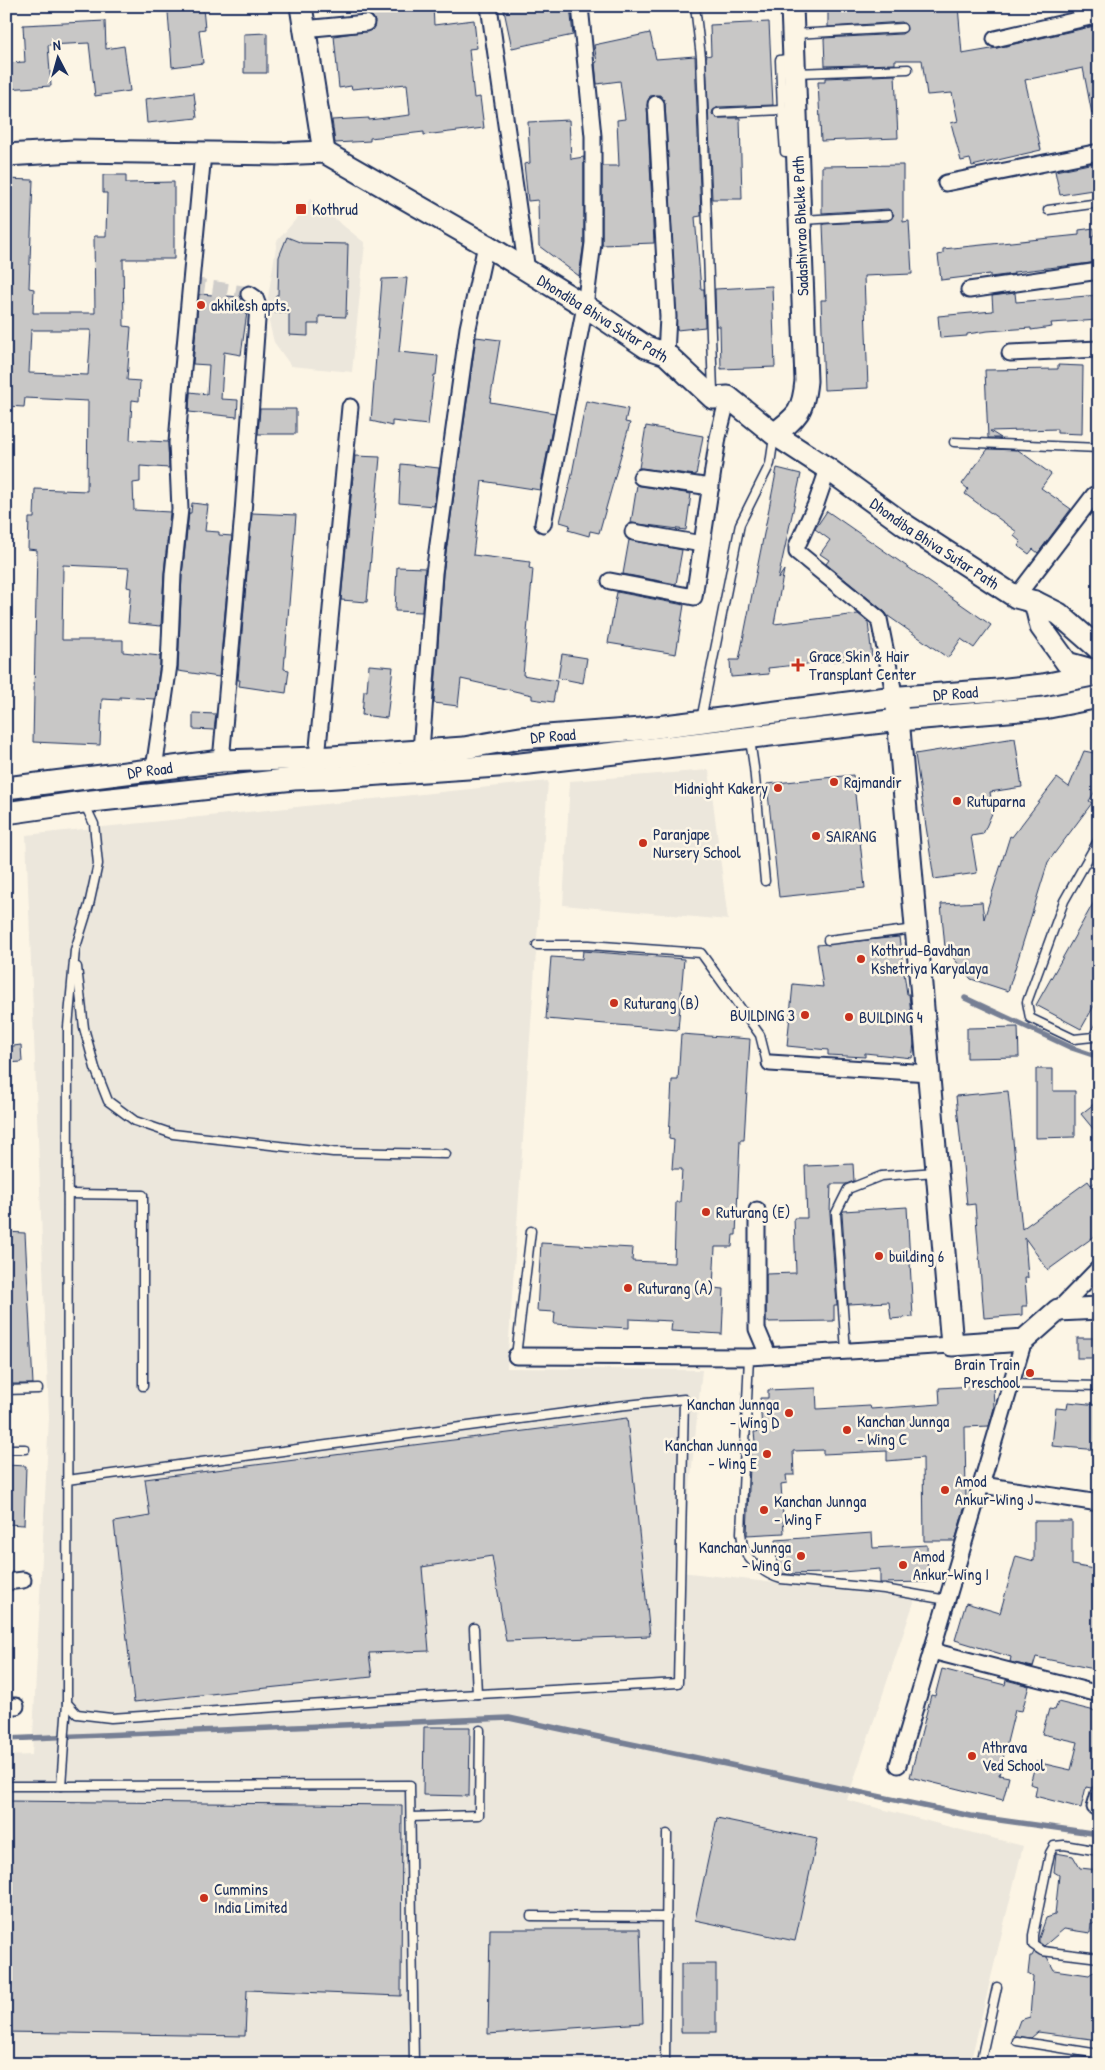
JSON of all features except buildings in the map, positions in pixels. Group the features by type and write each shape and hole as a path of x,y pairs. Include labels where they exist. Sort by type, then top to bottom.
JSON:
{"street":[{"path":"6,155 74,151 277,154 324,152 303,29 301,6"},
{"path":"489,6 527,271"},
{"path":"543,524 585,306 593,243 593,136 580,6"},
{"name":"Sadashivrao Bhelke Path","path":"774,434 796,417 804,399 806,381 792,6"},
{"path":"995,40 1099,16"},
{"path":"303,29 366,23"},
{"path":"656,104 668,317 666,354"},
{"name":"Dhondiba Bhiva Sutar Path","path":"324,152 486,245 585,306 646,347 666,354 721,398 828,469 905,525 1026,600 1059,614 1099,649"},
{"path":"946,183 1099,152"},
{"path":"154,769 169,665 173,574 180,509 177,443 180,397 203,153"},
{"path":"421,751 434,574 468,328 486,245"},
{"path":"969,290 1099,271"},
{"path":"221,761 243,513 258,306 255,298 249,294"},
{"path":"1010,353 1099,349"},
{"path":"610,581 694,596 718,437 721,398"},
{"path":"317,758 350,407"},
{"path":"828,469 816,504 797,546 797,552 879,619 895,698 899,720 952,1345"},
{"path":"642,477 711,487"},
{"path":"1094,495 1026,600 1041,627 1067,663 1099,674 1097,682 1099,690"},
{"path":"633,532 702,544"},
{"name":"DP Road","path":"6,788 221,761 317,758 464,748 520,738 641,729 895,698 1042,685 1099,674"},
{"name":"DP Road","path":"6,812 294,779 512,765 899,720 1044,708 1099,698"},
{"path":"770,1063 929,1073"},
{"path":"757,1210 757,1329 768,1355"},
{"path":"898,1765 1024,1340 1058,1310 1099,1268"},
{"path":"1058,1310 1099,1308"},
{"path":"516,1356 749,1357 1024,1340"},
{"path":"982,1485 1099,1503"},
{"path":"6,1582 23,1580"},
{"path":"932,1651 1099,1694"}],"lane":[{"path":"695,6 702,57 721,398"},
{"path":"793,34 902,28"},
{"path":"798,152 785,152 780,60 794,66 908,70"},
{"path":"718,113 782,110"},
{"path":"1048,210 1099,203"},
{"path":"800,220 888,216"},
{"path":"700,722 740,524 770,464 774,434"},
{"path":"954,442 1099,448"},
{"path":"749,738 754,766 765,881"},
{"path":"61,1786 67,1704 68,1027 76,950 89,906 98,864 94,824 83,802"},
{"path":"1099,839 1064,901 1027,1002 1030,1018 1074,1040 1093,1038 1099,1026"},
{"path":"828,940 917,929"},
{"path":"537,945 589,945 701,953 760,1035 767,1063 770,1063"},
{"path":"76,950 84,1028 95,1068 108,1101 135,1121 173,1134 334,1152 446,1154"},
{"path":"846,1351 836,1213 848,1189 881,1176 938,1172"},
{"path":"68,1194 143,1195 143,1386"},
{"path":"516,1356 531,1231"},
{"path":"749,1357 741,1533 744,1550 749,1558 770,1576 884,1589 947,1600"},
{"path":"1012,1384 1099,1386"},
{"path":"6,1390 38,1389"},
{"path":"67,1480 607,1407 684,1399 678,1683 111,1718 76,1714 67,1704"},
{"path":"6,1449 25,1448"},
{"path":"474,1628 476,1694"},
{"path":"411,1817 479,1815 480,1730"},
{"path":"6,1786 410,1785 414,2064"},
{"path":"665,2064 667,1834"},
{"path":"1099,1851 1064,1845 1054,1846 1050,1853 1033,1935 1033,1945 1042,1951 1099,1958"},
{"path":"532,1916 667,1917"},
{"path":"980,2064 997,1987"},
{"path":"1017,2041 1099,2054"},
{"path":"6,2064 46,2064"}],"shaded area":[{"path":"310,199 365,243 352,372 291,366 274,342 266,310 277,241 297,218"},
{"name":"Paranjape Nursery School","path":"709,770 728,920 563,905 570,781"},
{"path":"548,781 507,1368 702,1370 681,1572 915,1599 847,1800 1023,1846 970,2064 6,2064 6,1756 32,1755 49,1417 26,835"}],"waterway":[{"path":"965,998 1072,1048 1099,1057"},
{"path":"6,1739 509,1718 971,1816 1099,1834"}],"tunnel":[{"path":"190,285 249,294"}],"place":[{"name":"Kothrud","path":"301,209"},
{"name":"akhilesh apts.","path":"201,305"},
{"name":"Grace Skin & Hair Transplant Center","path":"798,665"},
{"name":"Rajmandir","path":"834,782"},
{"name":"Midnight Kakery","path":"778,788"},
{"name":"Rutuparna","path":"957,801"},
{"name":"SAIRANG","path":"816,836"},
{"name":"Paranjape Nursery School","path":"643,843"},
{"name":"Kothrud-Bavdhan Kshetriya Karyalaya","path":"861,959"},
{"name":"Ruturang (B)","path":"614,1003"},
{"name":"BUILDING 3","path":"805,1015"},
{"name":"BUILDING 4","path":"849,1017"},
{"name":"Ruturang (E)","path":"706,1212"},
{"name":"building 6","path":"879,1256"},
{"name":"Ruturang (A)","path":"628,1288"},
{"name":"Brain Train Preschool","path":"1030,1373"},
{"name":"Kanchan Junnga - Wing D","path":"789,1413"},
{"name":"Kanchan Junnga - Wing C","path":"847,1430"},
{"name":"Kanchan Junnga - Wing E","path":"767,1454"},
{"name":"Amod Ankur-Wing J","path":"945,1490"},
{"name":"Kanchan Junnga - Wing F","path":"764,1510"},
{"name":"Kanchan Junnga - Wing G","path":"801,1556"},
{"name":"Amod Ankur-Wing I","path":"903,1565"},
{"name":"Athrava Ved School","path":"972,1756"},
{"name":"Cummins India Limited","path":"204,1898"}]}
